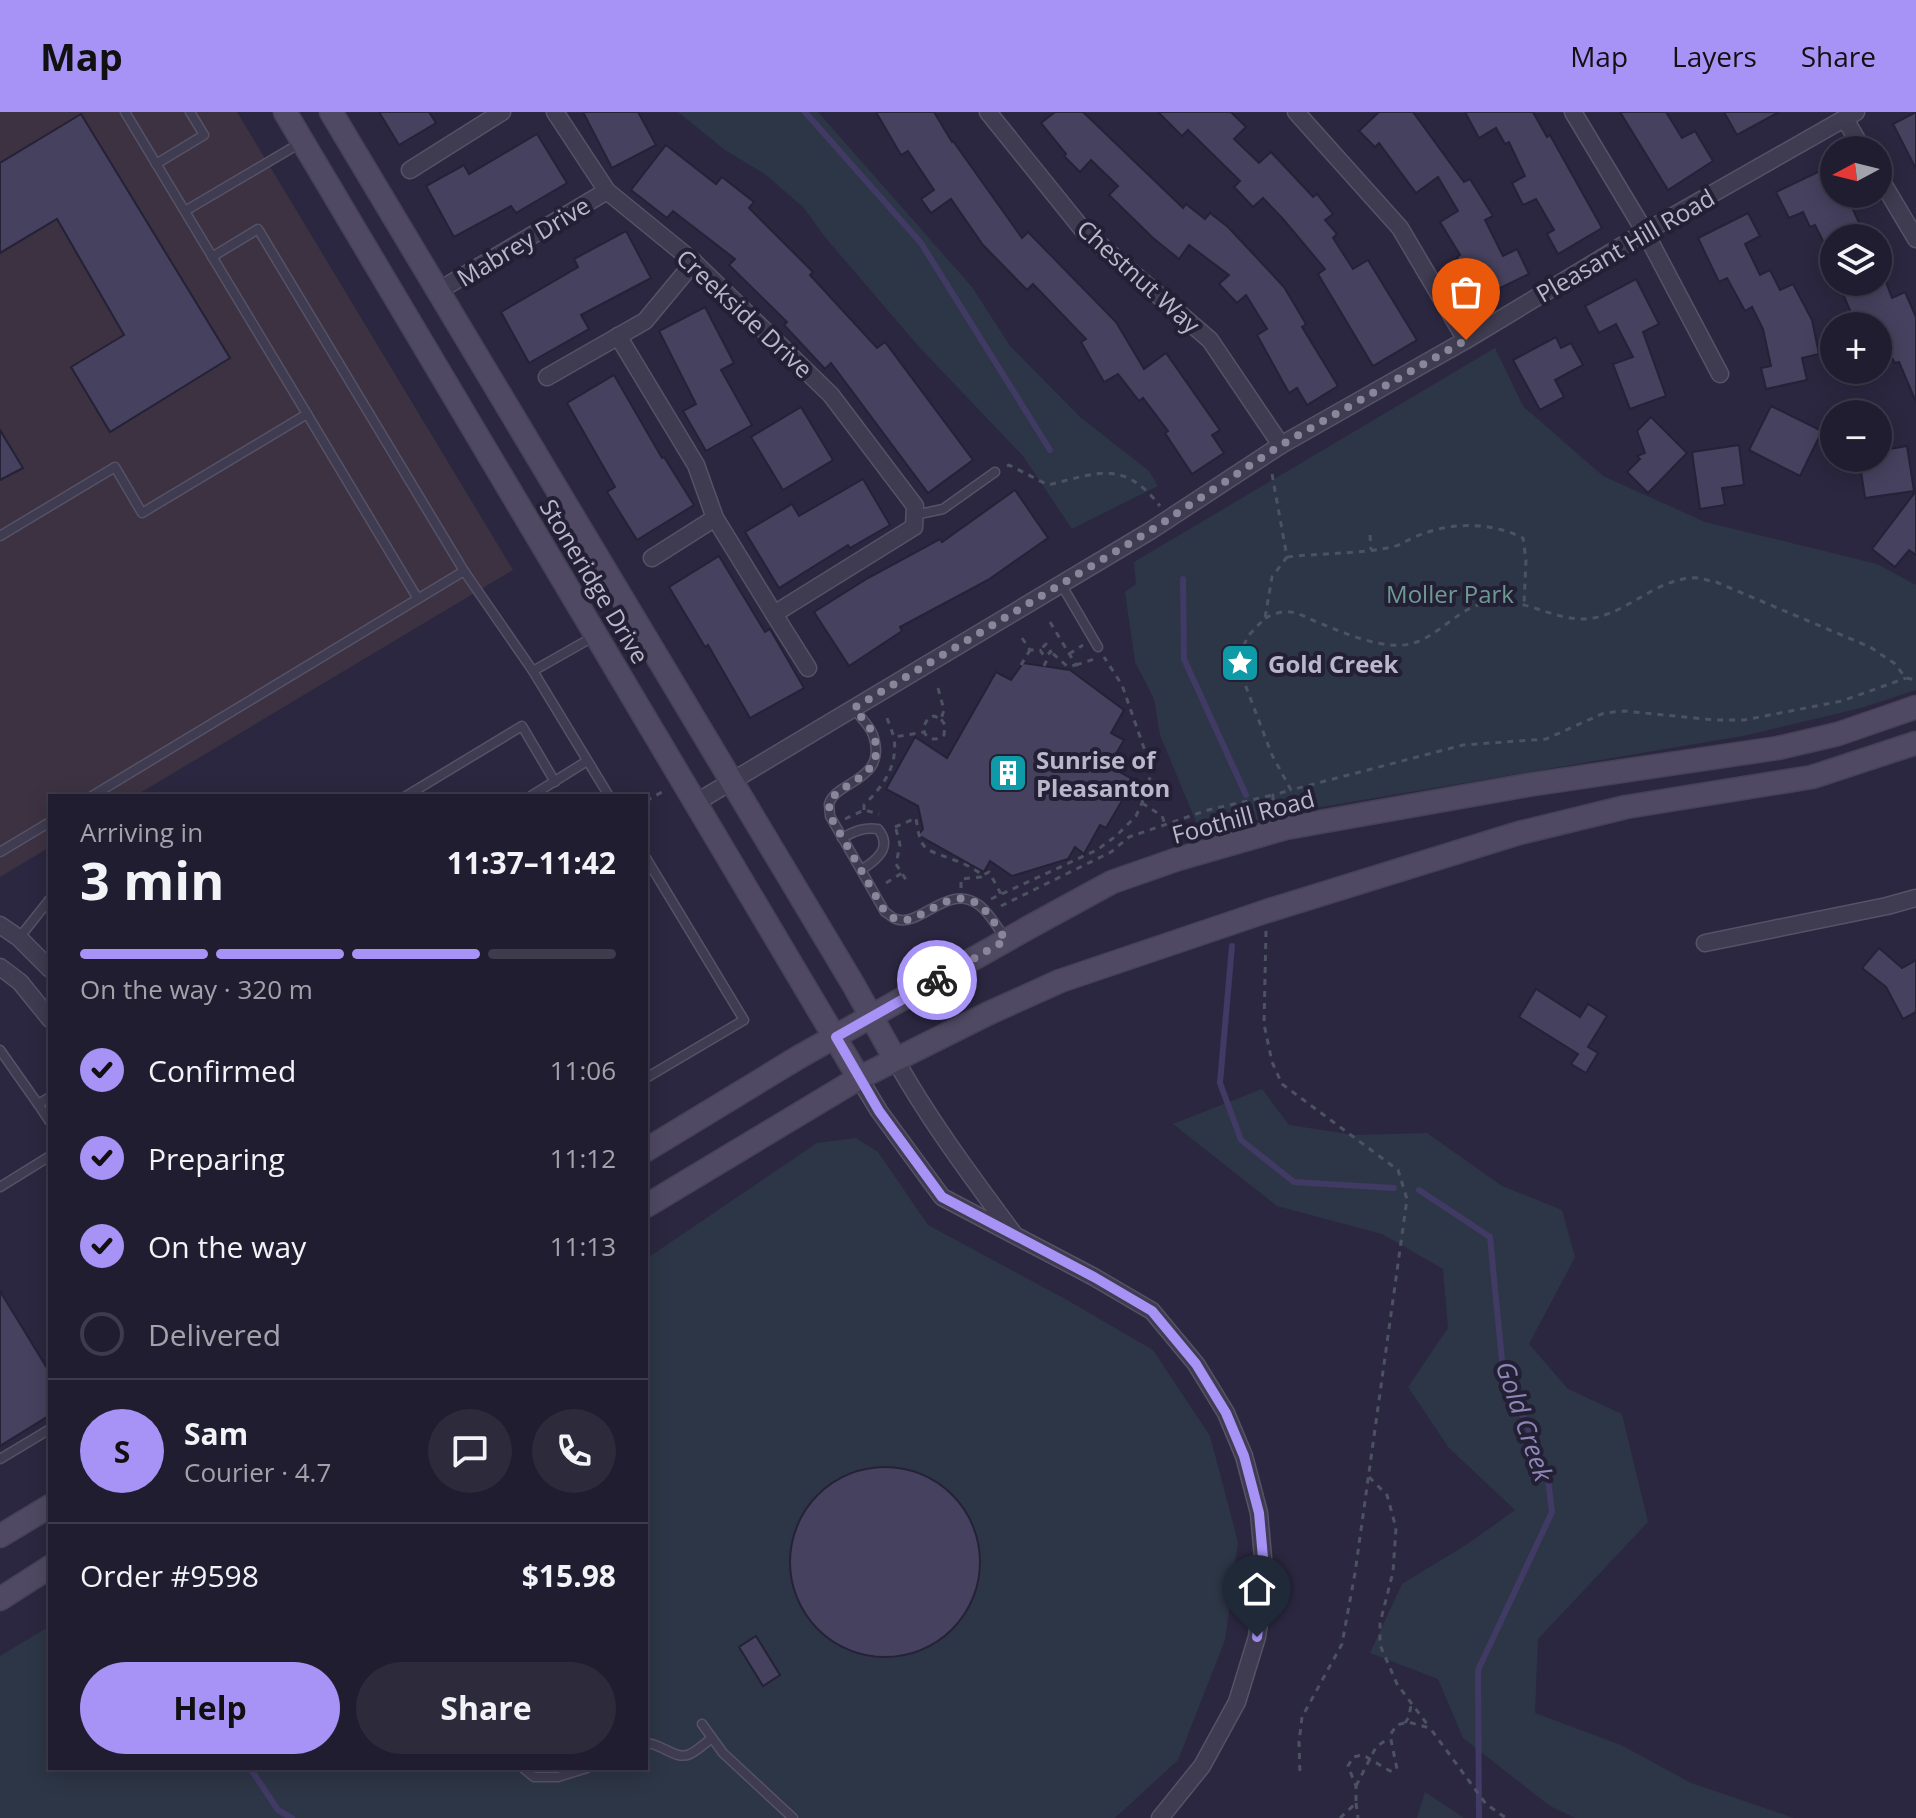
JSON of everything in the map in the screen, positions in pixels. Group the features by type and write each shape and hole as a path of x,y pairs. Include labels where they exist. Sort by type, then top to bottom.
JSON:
{"main road":[{"name":"Stoneridge Drive","path":"285,112 859,1078"},
{"name":"Stoneridge Drive","path":"331,112 895,1059"},
{"name":"Foothill Road","path":"648,1149 836,1037 1112,882 1178,859 1273,832 1528,785 1778,748 1913,714"},
{"path":"648,1205 859,1078 1060,981 1267,911 1534,829 1626,807 1812,777 1916,743"},
{"path":"0,1536 48,1507"},
{"path":"0,1599 48,1568"}],"street":[{"path":"410,170 502,112"},
{"name":"Creekside Drive","path":"555,112 607,191 694,262 831,395 915,506 914,521"},
{"name":"Chestnut Way","path":"988,112 1083,230 1210,340 1275,450"},
{"path":"1296,112 1400,228 1466,340"},
{"path":"1573,112 1645,232 1720,374"},
{"path":"1850,116 1858,136"},
{"name":"Pleasant Hill Road","path":"697,802 1170,518 1275,450 1645,232 1850,116"},
{"name":"Mabrey Drive","path":"438,291 607,191"},
{"path":"1892,199 1916,239"},
{"path":"547,377 645,321 694,262"},
{"path":"618,336 696,465 715,518 808,668"},
{"path":"652,558 715,518"},
{"path":"774,614 914,521"},
{"path":"1705,943 1916,898"},
{"path":"0,925 19,938 48,967"},
{"path":"0,967 20,982 48,1017"},
{"path":"895,1059 954,1153 1016,1237"},
{"path":"859,1078 879,1111 942,1197 1152,1311 1196,1364 1226,1413 1244,1456 1259,1513 1265,1580 1257,1637 1237,1702 1202,1766 1160,1818"}],"lane":[{"path":"125,112 418,599"},
{"path":"156,164 204,135 190,112"},
{"path":"185,211 303,141"},
{"path":"212,257 258,229 464,571 533,671 608,794"},
{"path":"0,536 115,467 142,513 307,414"},
{"path":"914,521 943,509 995,472"},
{"path":"95,794 464,571"},
{"path":"1061,584 1098,647"},
{"path":"533,671 597,634"},
{"path":"854,708 873,734 875,755 871,767 859,780 834,797 829,804 830,816 885,912 897,920 911,919 938,903 961,900 980,905 1006,940"},
{"path":"409,794 522,726 555,782"},
{"path":"534,794 587,761"},
{"path":"0,852 47,824"},
{"path":"842,838 859,829 870,828 878,829 883,836 884,848 876,860 861,870"},
{"path":"648,861 744,1020 648,1077"},
{"path":"19,938 48,902"},
{"path":"0,1050 48,1119"},
{"path":"38,1104 48,1098"},
{"path":"0,1187 48,1157"},
{"path":"0,1459 48,1430"},
{"path":"702,1724 723,1753 793,1818"},
{"path":"648,1743 687,1756 712,1738"},
{"path":"525,1770 534,1777 558,1777 581,1770"}],"path":[{"path":"1265,618 1272,577 1287,557 1275,450"},
{"path":"995,472 1009,465 1048,485 1106,471 1135,480 1170,518"},
{"path":"1287,557 1398,546 1414,537 1451,527 1481,525 1523,538 1526,560 1524,604"},
{"path":"1370,535 1371,550"},
{"path":"1291,790 1272,755 1243,679 1240,654 1248,636 1265,618 1282,612 1300,613 1388,645 1408,644 1426,638 1466,610 1489,602 1524,604 1583,619 1601,616 1671,582 1694,577 1716,582 1870,647 1894,663 1906,678"},
{"path":"1040,650 1041,654 1050,653 1070,668 1076,665 1050,622"},
{"path":"1022,638 1030,650"},
{"path":"1030,650 1040,650 1046,644 1050,646 1044,666"},
{"path":"1069,654 1084,644"},
{"path":"980,905 1097,850 1136,816 1142,803 1152,771 1122,685 1098,647"},
{"path":"1021,665 1030,650"},
{"path":"987,915 1111,852 1129,837 1165,824 1230,804 1463,745 1546,739 1604,713 1624,711 1744,720 1842,701 1906,678 1916,680"},
{"path":"938,688 945,729 940,738 930,738 924,732 924,722 934,716 941,719"},
{"path":"834,824 864,810 864,805 885,781 896,755 887,718"},
{"path":"894,737 924,732"},
{"path":"648,800 662,792"},
{"path":"1273,795 1273,832"},
{"path":"1142,803 1162,816 1165,824"},
{"path":"895,827 916,818 925,849 983,875"},
{"path":"961,900 961,879 989,872 1001,894"},
{"path":"886,883 902,873"},
{"path":"1267,911 1264,1024 1272,1062 1282,1084 1398,1170 1407,1199 1355,1573 1342,1644 1302,1717 1300,1775"},
{"path":"1369,1477 1387,1495 1396,1528 1393,1572 1380,1623 1380,1645 1388,1667 1410,1703 1478,1794 1506,1818"},
{"path":"1405,1723 1409,1717 1410,1703"},
{"path":"1356,1786 1376,1747 1391,1737 1397,1725 1405,1723 1430,1728"},
{"path":"1358,1818 1356,1786 1348,1766 1353,1757 1363,1755 1390,1771 1397,1769 1391,1737"},
{"path":"1340,1818 1356,1803"},
{"path":"1493,1818 1498,1813"}],"shaded area":[{"path":"0,112 237,112 513,570 138,794 48,794 48,848 0,877"}],"green space":[{"path":"678,112 818,112 972,287 1010,346 1080,417 1149,471 1158,486 1072,529 1023,456 920,348 804,208 765,174 725,150"},
{"name":"Moller Park","path":"1495,348 1523,406 1603,476 1705,522 1877,564 1916,585 1916,690 1861,708 1743,736 1274,815 1202,836 1160,735 1154,699 1135,662 1125,592 1136,584 1134,562"},
{"path":"1262,1089 1289,1125 1355,1135 1427,1133 1502,1186 1562,1210 1575,1257 1529,1344 1568,1389 1622,1414 1648,1522 1538,1639 1535,1713 1621,1745 1691,1783 1794,1818 1575,1818 1550,1806 1463,1738 1438,1679 1370,1653 1402,1584 1469,1543 1515,1510 1449,1448 1408,1387 1448,1328 1443,1269 1382,1234 1277,1206 1173,1124"},
{"path":"856,1138 878,1152 928,1225 1153,1350 1210,1436 1238,1542 1225,1640 1178,1760 1115,1818 0,1818 0,1656 48,1627 48,1770 648,1770 648,1258 817,1143"},
{"path":"1425,1792 1464,1818 1417,1818"}],"building":[{"path":"379,112 429,112 436,123 399,145"},
{"path":"583,112 638,112 656,145 612,168"},
{"path":"876,112 934,112 952,142 1022,238 1028,232 1116,322 1144,369 1166,353 1220,430 1212,435 1224,453 1192,474 1165,433 1168,431 1143,398 1139,401 1118,374 1104,382 1081,342 1086,339 1033,284 1027,290 983,245 951,199 931,213 921,199 934,190 908,151 901,155"},
{"path":"1055,112 1083,112 1183,208 1186,204 1205,219 1210,213 1228,227 1284,287 1306,324 1302,327 1338,386 1307,405 1297,388 1289,393 1257,335 1267,329 1246,295 1237,303 1219,284 1229,275 1189,245 1179,259 1153,238 1109,195 1118,186 1091,160 1080,172 1064,156 1066,154 1041,123"},
{"path":"1158,112 1231,112 1246,127 1234,139 1259,163 1271,152 1313,197 1317,194 1333,214 1325,220 1337,234 1333,238 1353,269 1368,260 1417,340 1373,366 1318,274 1325,269 1283,219 1263,198 1253,207 1234,187 1240,181 1188,130 1182,136"},
{"path":"1379,112 1413,112 1464,182 1470,179 1493,216 1485,220 1503,256 1517,249 1529,274 1492,292 1481,270 1467,277 1457,257 1460,255 1440,222 1458,211 1438,177 1416,193 1379,143 1375,147 1359,131"},
{"path":"1465,112 1533,112 1547,137 1550,135 1602,228 1558,254 1547,234 1554,230 1536,199 1523,205 1512,183 1525,176 1509,142 1505,144 1496,128 1479,138"},
{"path":"1620,112 1666,112 1682,138 1695,131 1713,161 1668,190"},
{"path":"1724,112 1779,112 1737,135"},
{"path":"1916,112 1916,169 1893,124"},
{"path":"81,114 230,358 110,432 71,367 124,335 57,219 0,253 0,163"},
{"path":"537,134 567,183 516,213 511,206 454,237 426,186 464,165 469,174"},
{"path":"666,145 716,184 722,177 754,202 749,208 813,272 810,275 877,348 885,342 973,460 928,493 831,363 825,369 784,325 787,322 729,265 735,259 673,211 667,218 631,190"},
{"path":"1820,171 1820,208 1852,208 1860,224 1820,224 1820,235 1815,225 1810,227 1803,212 1789,218 1776,192"},
{"path":"1748,213 1760,236 1745,244 1760,275 1770,270 1780,290 1793,284 1812,320 1819,354 1802,358 1807,380 1766,389 1761,368 1771,366 1763,329 1752,307 1745,311 1727,278 1719,282 1698,238"},
{"path":"626,231 651,278 581,315 589,329 529,363 501,312 578,267 574,259"},
{"path":"1636,279 1659,324 1643,332 1666,396 1630,409 1613,364 1633,357 1616,324 1599,333 1585,306"},
{"path":"1905,292 1916,317 1916,402 1899,362 1895,363 1892,358 1892,312 1851,312 1844,296 1892,298"},
{"path":"705,307 734,363 721,370 752,425 706,451 683,411 696,404 659,331"},
{"path":"1556,337 1561,348 1571,343 1583,365 1555,380 1564,397 1540,410 1513,360"},
{"path":"614,375 662,458 694,505 637,540 607,492 615,487 567,403"},
{"path":"1771,406 1820,430 1800,476 1749,450"},
{"path":"801,407 833,460 783,490 751,437"},
{"path":"1651,417 1687,453 1648,493 1627,472 1640,459 1637,456 1645,453 1637,431"},
{"path":"0,430 23,468 0,480"},
{"path":"1739,445 1744,485 1722,488 1725,505 1700,509 1692,452"},
{"path":"1907,446 1914,491 1865,498 1861,472 1892,472 1892,449"},
{"path":"863,479 890,525 850,548 848,545 779,588 745,532 792,504 799,516"},
{"path":"1015,490 1048,538 988,580 900,627 902,631 849,666 814,612 868,578 940,539 942,542"},
{"path":"1916,491 1916,555 1909,550 1895,567 1872,549"},
{"path":"719,556 765,632 770,629 804,688 750,718 708,645 705,647 669,587"},
{"name":"Sunrise of Pleasanton","path":"1023,663 1070,670 1124,710 1111,733 1124,740 1109,766 1134,780 1106,828 1100,825 1084,854 1075,847 1068,859 1012,876 990,861 984,872 918,835 923,829 918,806 886,789 915,737 947,758 996,672 1011,680"},
{"path":"1879,948 1902,968 1916,960 1916,1012 1903,1019 1886,987 1862,968"},
{"path":"1536,989 1580,1017 1588,1004 1607,1016 1588,1047 1598,1053 1586,1073 1571,1064 1578,1054 1519,1017"},
{"path":"0,1291 48,1370 48,1416 0,1446"},
{"path":"885,1467 904,1468 921,1474 952,1495 973,1526 979,1543 979,1581 973,1598 952,1629 921,1650 904,1656 885,1657 866,1656 849,1650 818,1629 797,1598 791,1581 790,1562 791,1543 797,1526 818,1495 849,1474 866,1468"},
{"path":"756,1636 780,1675 763,1686 739,1647"}],"waterway":[{"name":"Gold Creek","path":"805,112 921,243 1050,450"},
{"name":"Gold Creek","path":"1183,579 1184,659 1246,795"},
{"name":"Gold Creek","path":"1232,946 1220,1083 1241,1140 1294,1182 1394,1188"},
{"name":"Gold Creek","path":"1419,1190 1490,1237 1503,1371 1547,1471 1552,1512 1478,1670 1479,1818"},
{"path":"251,1770 278,1810 292,1818"}],"way so far":[{"path":"937,980 1006,940 980,905 972,901 954,899 938,903 911,919 897,920 885,912 830,816 829,804 834,797 859,780 871,767 875,755 873,734 854,708 1150,531 1281,445 1466,340"}],"place":[{"name":"Gold Creek","path":"1240,663"},
{"name":"Sunrise of Pleasanton","path":"1008,773"}],"route":[{"path":"937,980 836,1037 879,1111 942,1197 1152,1311 1196,1364 1226,1413 1244,1456 1259,1513 1265,1580 1257,1637"}]}
